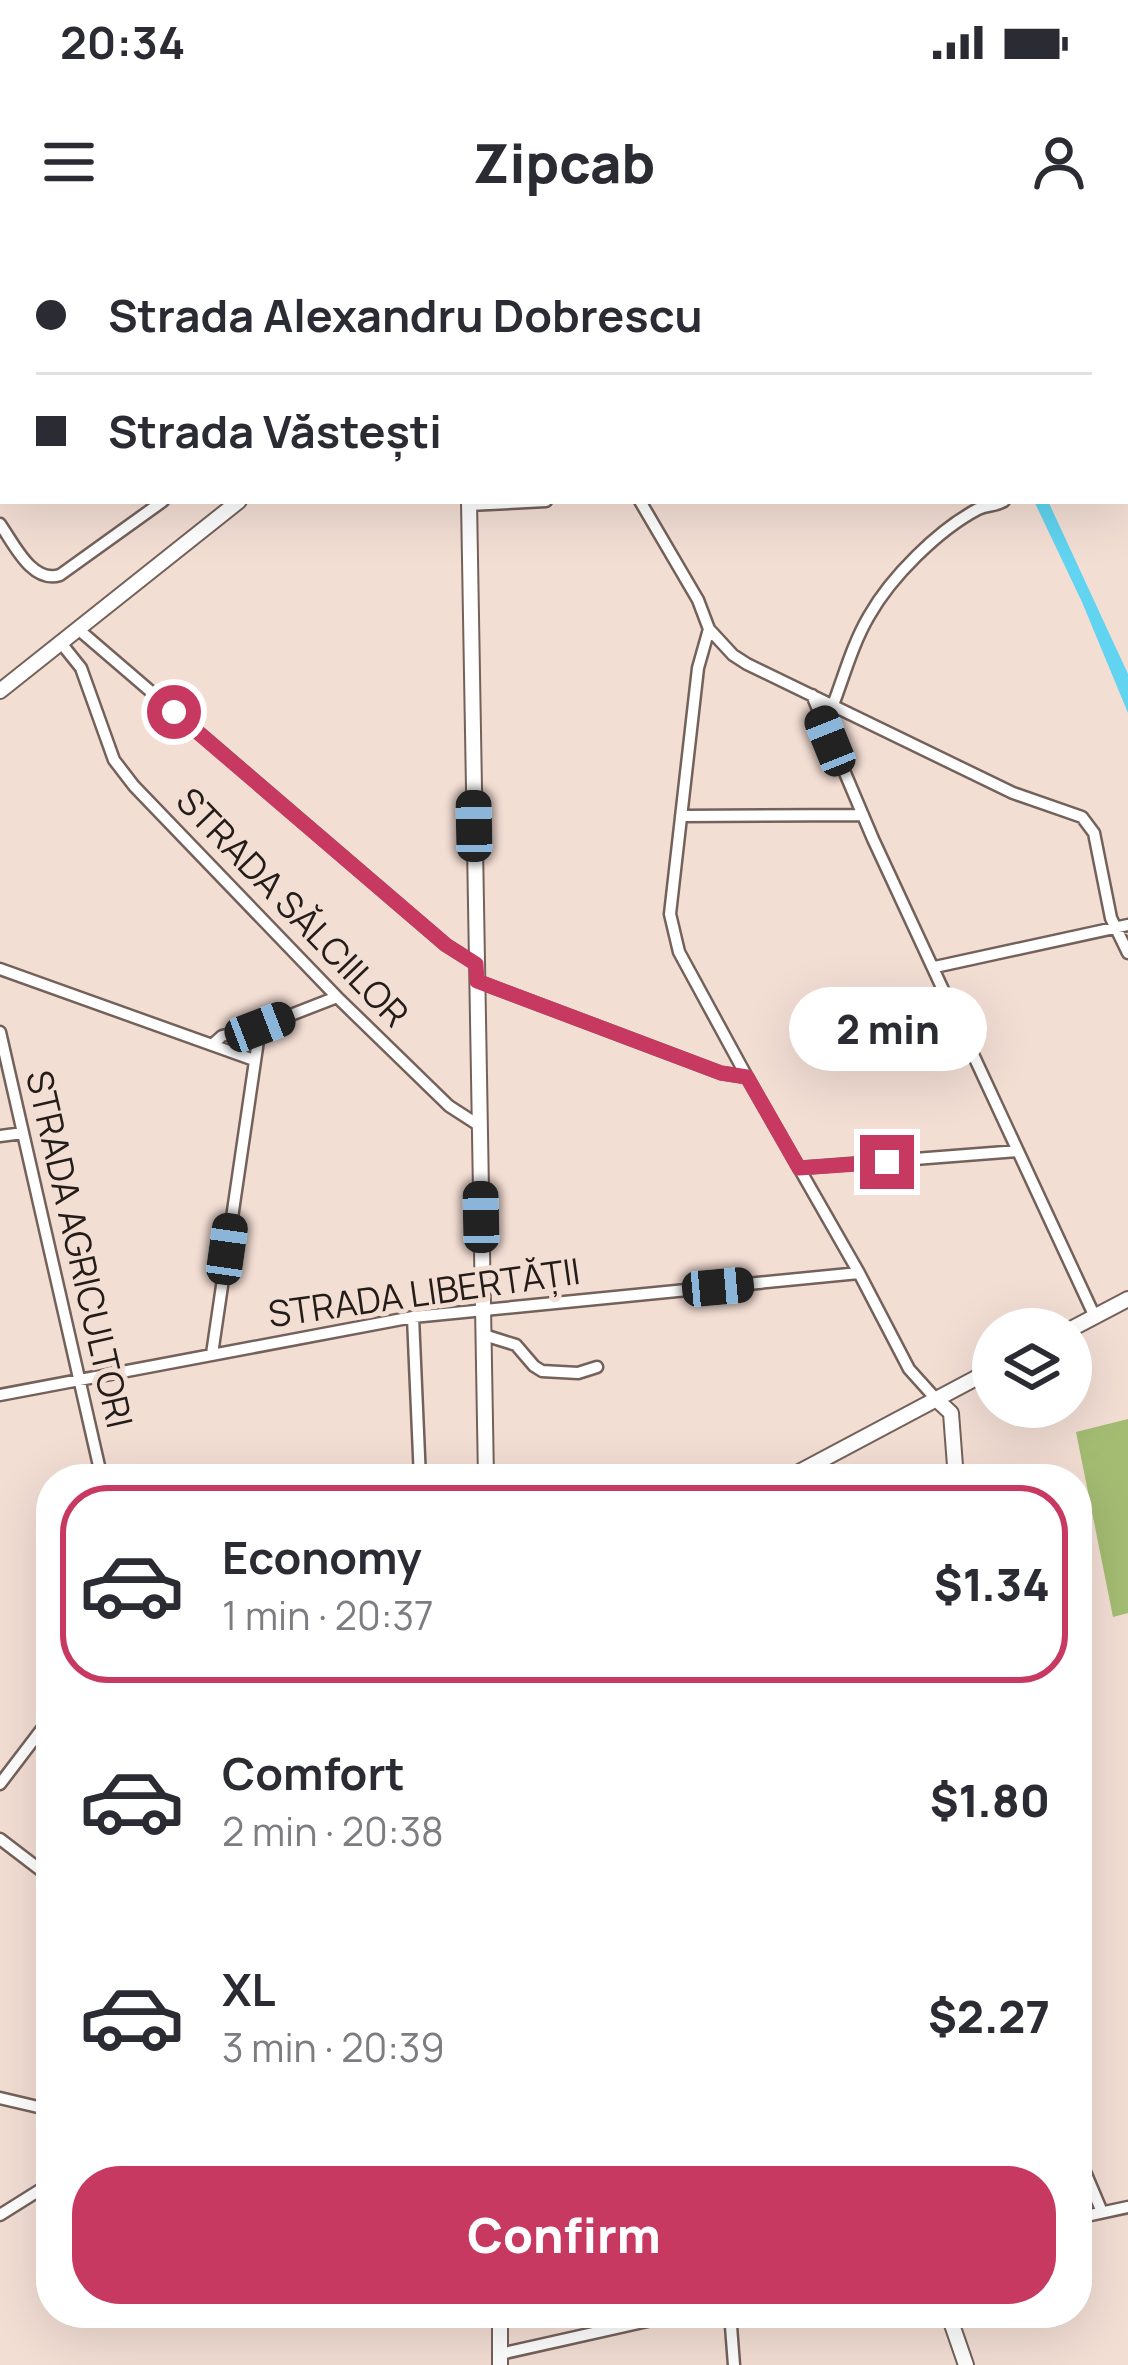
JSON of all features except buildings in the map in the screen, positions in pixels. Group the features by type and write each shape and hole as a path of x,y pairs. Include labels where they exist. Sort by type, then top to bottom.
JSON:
{"main road":[{"path":"0,691 235,504"},
{"path":"469,504 486,1464"},
{"path":"1092,1318 1128,1299"},
{"path":"814,1464 972,1381"},
{"path":"936,1399 951,1413 955,1464"},
{"path":"500,2328 500,2360"},
{"path":"953,2328 966,2365"}],"street":[{"path":"0,524 28,564 49,579 159,504"},
{"path":"642,504 698,600 709,628 733,655 1013,793 1082,817 1094,833 1106,900 1122,926 1128,953"},
{"path":"833,705 867,617 890,585 950,529 984,506 999,504"},
{"path":"709,628 698,668 670,914 679,952 909,1370 936,1399"},
{"path":"78,629 446,945 476,964"},
{"name":"STRADA SĂLCIILOR","path":"61,644 81,668 114,760 134,786 337,997 449,1106 480,1126"},
{"path":"812,695 862,814 1095,1317"},
{"path":"681,816 862,814"},
{"path":"934,968 1122,926"},
{"path":"0,969 254,1060"},
{"path":"477,981 721,1073 747,1077"},
{"path":"213,1044 222,1036 260,1027 337,997"},
{"path":"212,1354 260,1027"},
{"name":"STRADA AGRICULTORI","path":"0,1032 99,1464"},
{"path":"0,1136 23,1133"},
{"path":"799,1168 1018,1151"},
{"name":"STRADA LIBERTĂȚII","path":"0,1395 413,1317 859,1273"},
{"path":"413,1317 419,1464"},
{"path":"484,1335 515,1345 542,1371 578,1373 597,1366"},
{"path":"0,1784 36,1737"},
{"path":"0,1840 36,1867"},
{"path":"0,2098 36,2106"},
{"path":"1092,2188 1102,2212"},
{"path":"0,2215 36,2192"},
{"path":"1092,2214 1128,2207"},
{"path":"500,2360 625,2328"},
{"path":"731,2328 734,2365"}],"green space":[{"path":"1128,1419 1128,1613 1113,1617 1092,1512 1092,1464 1082,1464 1076,1432"}],"water":[{"path":"1035,504 1049,504 1128,674 1128,713"}],"route":[{"path":"174,712 446,945 476,964 477,981 721,1073 747,1077 799,1168 887,1162"}]}
